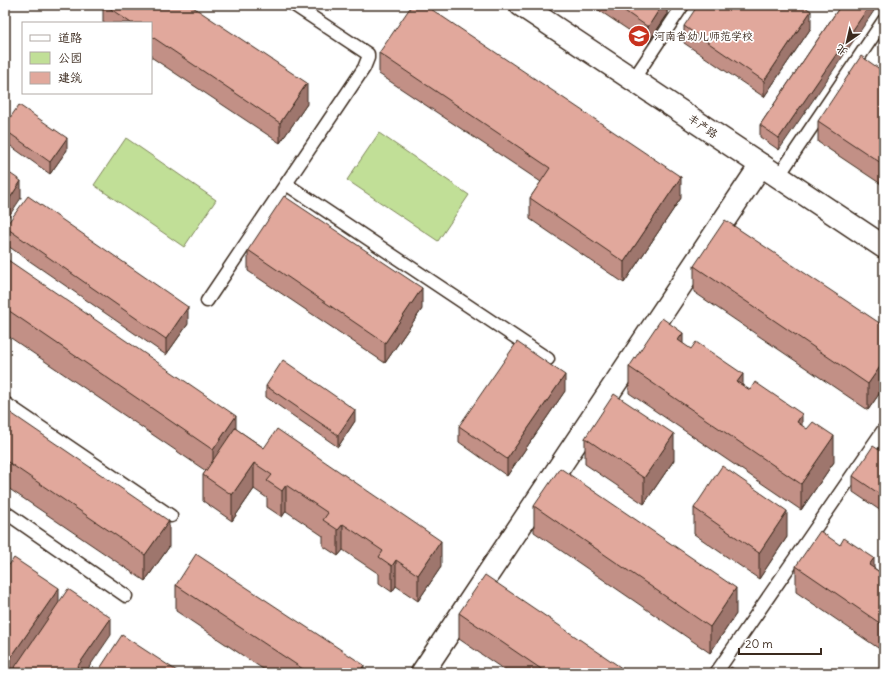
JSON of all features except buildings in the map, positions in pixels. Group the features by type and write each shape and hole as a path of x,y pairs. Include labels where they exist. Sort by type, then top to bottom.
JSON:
{"street":[{"name":"丰产路","path":"521,5 884,247"},
{"path":"422,673 770,171"}],"lane":[{"path":"207,301 364,68 368,58 368,54 294,5"},
{"path":"633,80 683,5"},
{"path":"770,171 884,20"},
{"path":"286,184 548,359"},
{"path":"5,403 171,516"},
{"path":"716,673 884,429"},
{"path":"5,512 126,596"}],"green space":[{"path":"379,133 469,195 438,241 347,180"},
{"path":"126,138 216,200 184,247 94,185"}],"place":[{"name":"河南省幼儿师范学校","path":"639,36"}]}
